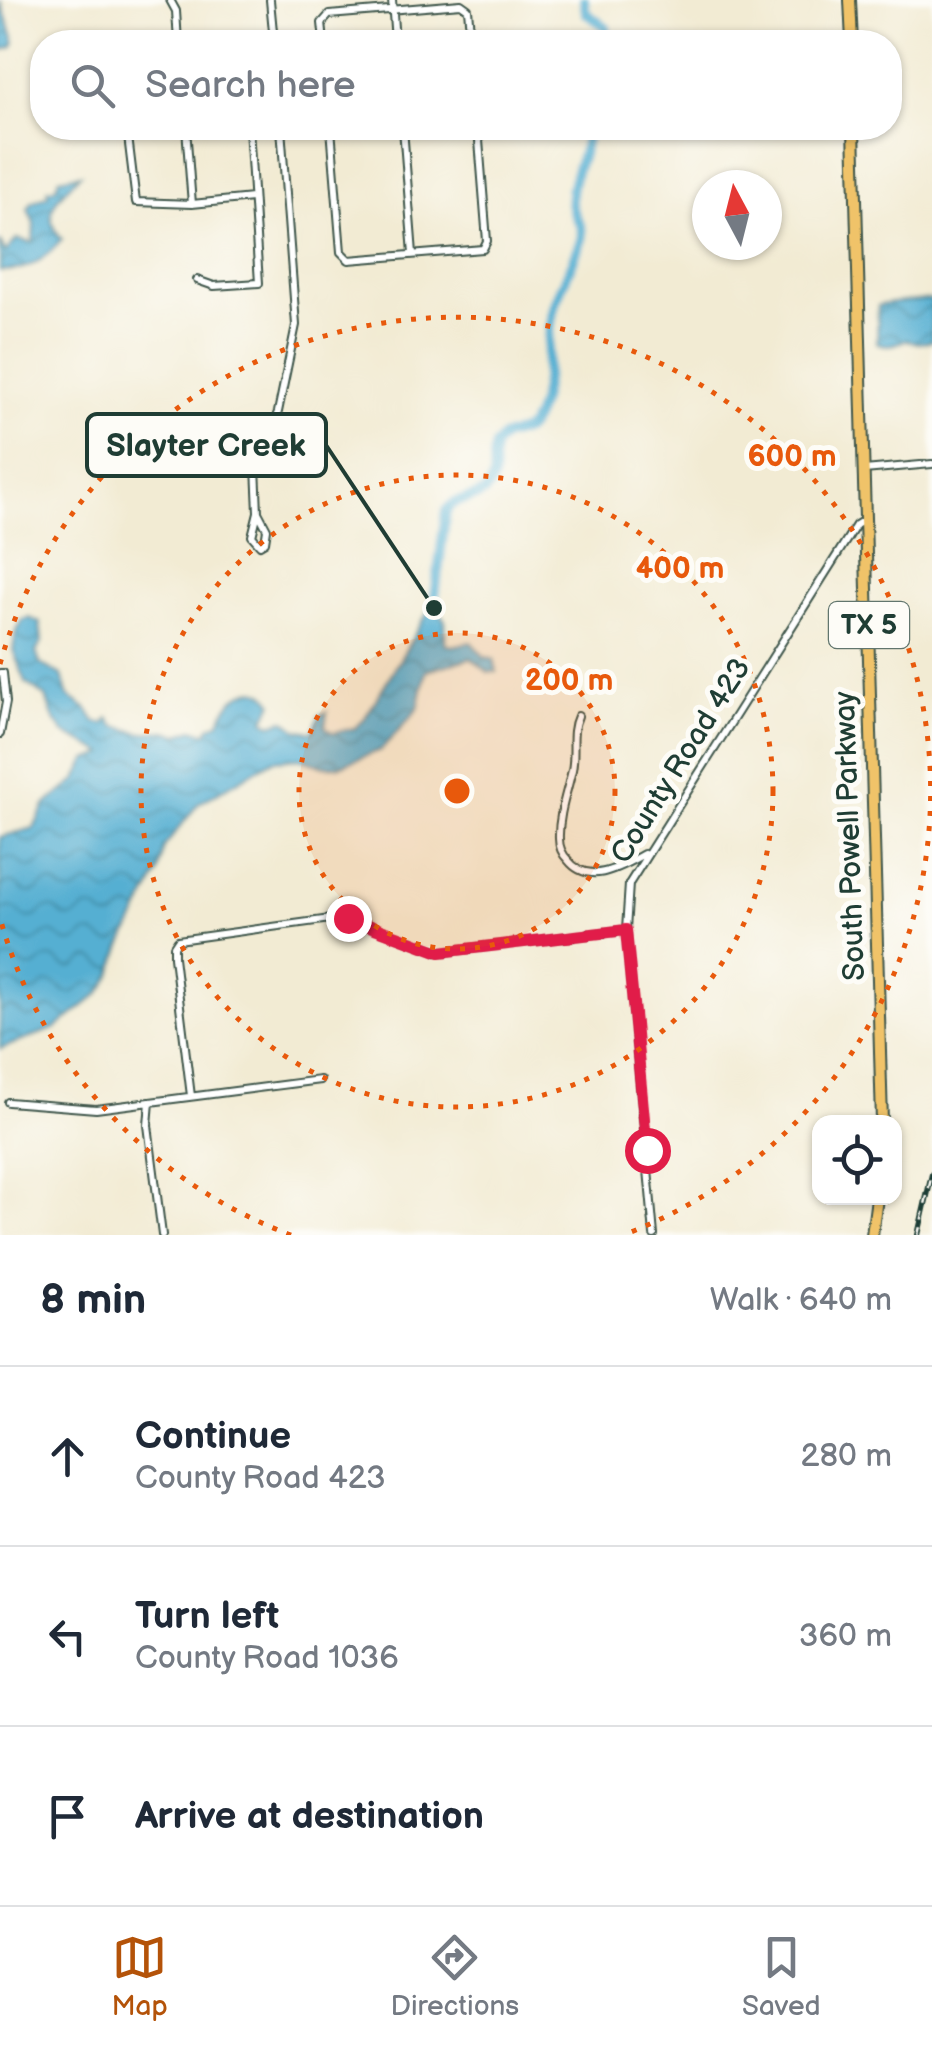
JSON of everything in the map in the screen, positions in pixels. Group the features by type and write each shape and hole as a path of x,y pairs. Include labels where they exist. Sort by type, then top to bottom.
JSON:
{"main road":[{"path":"850,0 851,30"},
{"name":"South Powell Parkway","path":"854,140 882,1115"},
{"path":"872,1235 876,1205"}],"street":[{"path":"170,0 176,11 177,30"},
{"path":"176,11 182,0"},
{"path":"270,0 273,30"},
{"path":"392,0 395,30"},
{"path":"324,30 324,18 466,5 469,30"},
{"path":"128,140 136,202 192,204 252,198"},
{"path":"187,140 192,204"},
{"path":"198,280 214,286 259,283 250,140"},
{"path":"258,512 256,467 278,412 296,325 282,140"},
{"path":"331,140 344,258 483,249 486,246 479,140"},
{"path":"404,140 413,254"},
{"path":"864,470 932,464"},
{"name":"County Road 423","path":"654,1235 626,930 631,879 856,526 866,520"},
{"path":"0,734 6,702 1,673"},
{"path":"578,716 560,848 574,868 598,874 630,864 645,854"},
{"path":"619,867 631,879"},
{"path":"190,1096 176,941 344,917 440,952 626,930"},
{"path":"8,1102 76,1109 320,1080"},
{"path":"150,1102 148,1125 162,1235"}],"water":[{"path":"0,0 15,42 2,50"},
{"path":"80,174 52,211 55,229 62,239 35,263 0,271 0,241 5,253 17,239 33,243 34,223 28,209 32,202 48,195 48,189 55,188 59,178"},
{"path":"932,300 932,341 877,343 878,306"},
{"path":"430,609 438,609 445,621 445,644 471,642 484,656 494,659 497,672 488,672 471,658 426,671 418,709 381,750 339,766 300,758 273,760 198,804 164,847 158,874 99,994 56,1028 0,1049 0,837 34,828 46,804 76,781 87,760 105,754 64,733 46,697 26,683 13,650 23,620 30,618 40,623 42,642 36,652 40,664 62,675 68,696 87,709 95,722 105,724 109,718 114,726 142,733 166,731 178,735 193,729 206,733 220,722 234,699 258,691 273,702 265,720 271,724 285,720 298,730 313,732 320,715 327,712 325,727 333,733 355,728 365,718"}],"waterway":[{"path":"584,0 586,13 607,30"},
{"path":"432,619 446,511 489,487 495,446 503,437 525,431 540,405 551,319 581,239 571,194 585,140"}],"railway":[{"path":"918,1235 932,1174"}],"place":[{"name":"Slayter Creek","path":"434,608"}],"route":[{"path":"348,918 440,952 626,930 647,1150"}]}
